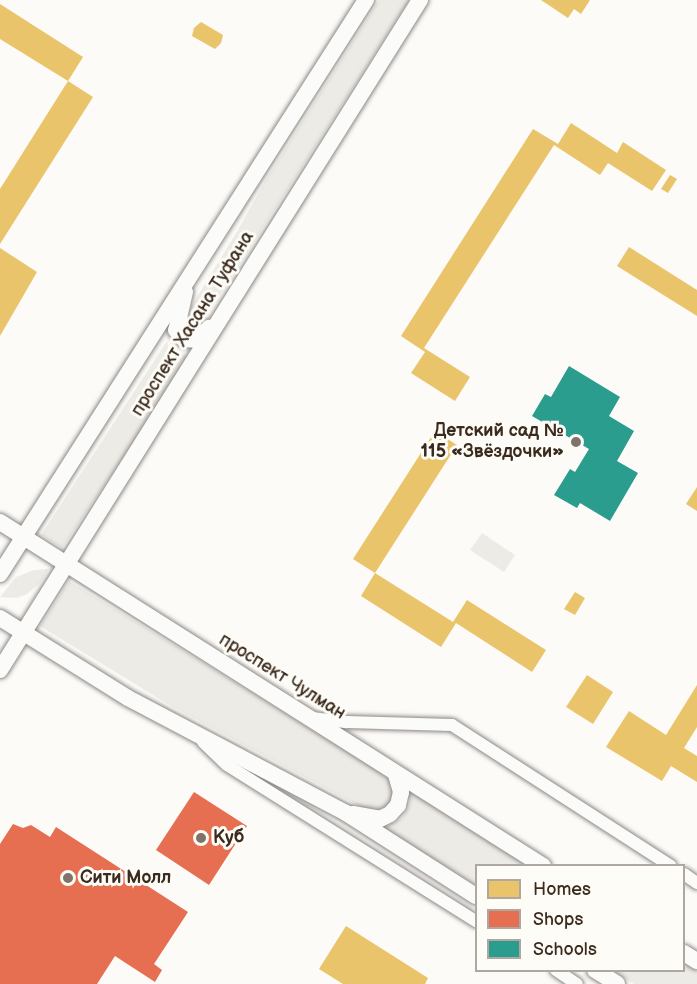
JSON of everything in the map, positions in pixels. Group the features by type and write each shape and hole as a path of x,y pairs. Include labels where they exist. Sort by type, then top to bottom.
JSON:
{"main road":[{"name":"проспект Хасана Туфана","path":"0,574 366,0"},
{"name":"проспект Хасана Туфана","path":"0,670 64,564 420,0"},
{"path":"188,279 176,330 184,339 199,340 228,306"},
{"name":"проспект Чулман","path":"0,522 540,864"},
{"path":"0,618 128,698 346,813 475,895"},
{"path":"346,813 380,819 390,814 398,805 401,792 396,774"},
{"path":"598,972 617,984"}],"street":[{"path":"312,718 347,722 452,725 668,864"},
{"path":"196,735 227,765 475,920"},
{"path":"559,972 577,984"}],"shaded area":[{"path":"379,0 409,0 198,329 188,329 185,326 186,315 265,181"},
{"path":"167,341 169,349 176,354 191,356 62,548 41,535"},
{"path":"482,533 515,555 504,572 470,550"},
{"path":"49,569 41,582 27,594 17,598 0,597 16,577 34,570"},
{"path":"69,581 383,773 393,791 391,801 383,808 373,810 363,808 171,706 40,626"},
{"path":"409,791 526,864 475,864 475,885 384,828 402,818 410,803"},
{"path":"685,964 697,971 697,984 634,984 616,972 685,972"}],"building: Homes":[{"path":"541,0 590,0 581,14 574,9 568,18"},
{"path":"0,4 83,57 68,81 0,39"},
{"path":"201,22 223,35 221,43 215,49 192,36 194,28"},
{"path":"68,81 93,97 0,244 0,189"},
{"path":"571,123 617,153 623,142 666,170 652,191 608,163 600,175 554,145 424,348 470,377 455,401 411,373 425,352 401,336 533,129 558,144"},
{"path":"670,175 677,179 668,193 661,189"},
{"path":"629,247 697,290 697,316 617,266"},
{"path":"0,248 37,272 0,336"},
{"path":"435,431 457,445 375,573 353,559"},
{"path":"697,487 697,511 686,504"},
{"path":"375,573 453,622 467,600 546,650 532,672 456,623 441,647 361,596"},
{"path":"575,592 585,598 575,615 564,609"},
{"path":"587,675 613,692 593,724 566,707"},
{"path":"697,685 697,727 684,748 697,756 697,782 671,766 662,781 606,747 629,711 666,735"},
{"path":"346,926 428,978 425,984 343,984 319,969"}],"building: Shops":[{"name":"Куб","path":"194,792 247,826 209,885 156,850"},
{"name":"Сити Молл","path":"13,824 23,828 31,825 50,837 56,827 188,912 154,964 162,970 155,982 115,956 97,984 0,984 0,844"}],"building: Schools":[{"path":"569,366 620,397 609,416 634,431 617,461 638,473 610,521 580,503 577,508 554,495 570,469 575,472 589,449 532,416 545,394 551,397"}],"place":[{"name":"Детский сад № 115 «Звёздочки»","path":"576,442"},
{"name":"Куб","path":"201,838"},
{"name":"Сити Молл","path":"68,878"}]}
